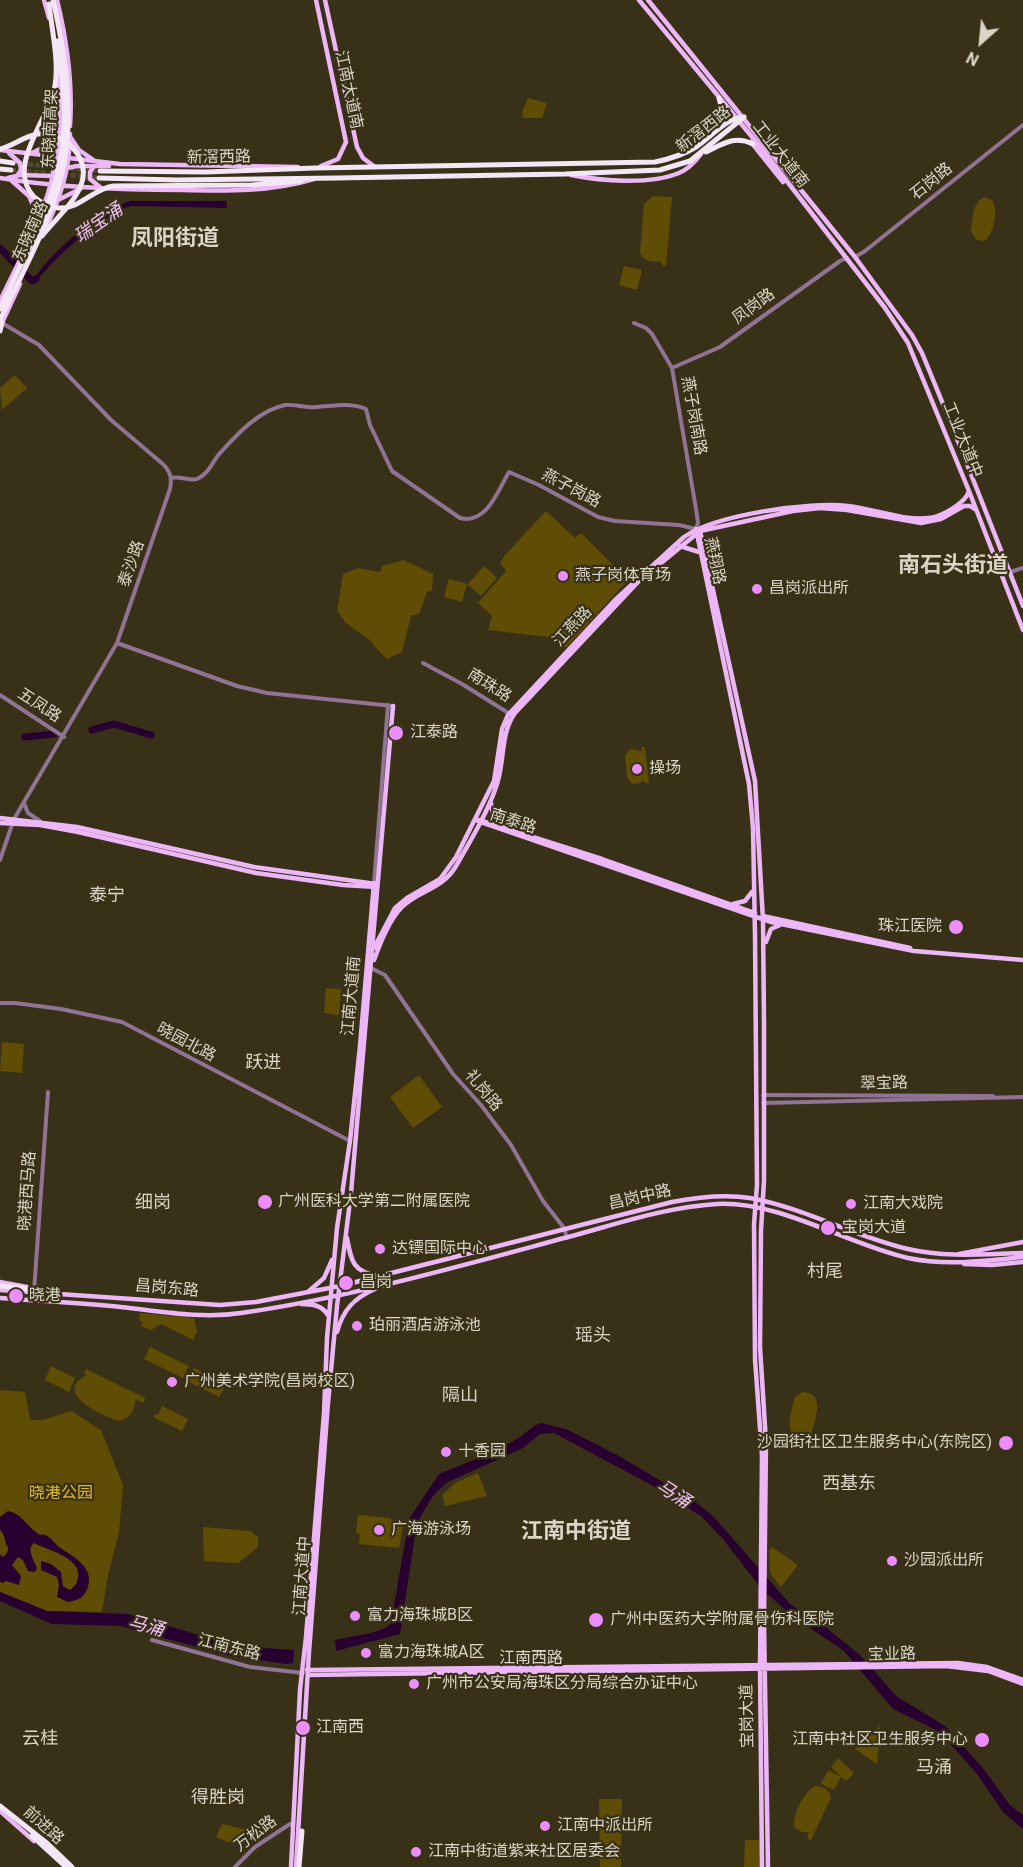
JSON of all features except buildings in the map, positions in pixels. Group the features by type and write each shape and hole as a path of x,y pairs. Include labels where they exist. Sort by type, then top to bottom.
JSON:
{"highway":[{"path":"50,1 56,64 55,84 50,106 28,150 24,169 28,188 37,199 50,206 64,208 77,204 104,188 113,186 252,185 288,183 317,178"},
{"name":"东晓南高架","path":"0,326 57,192 66,153 67,76 63,46 50,1"},
{"name":"东晓南高架","path":"0,309 46,208 60,162 62,82 50,1"},
{"path":"714,134 723,116 719,98"},
{"name":"新滘西路","path":"98,166 206,172 592,164 664,160 684,154 739,118"},
{"name":"新滘西路","path":"99,178 167,180 317,178 565,174 665,169 683,164 701,153 739,118"},
{"path":"1,150 28,137 48,135 68,144 80,160 83,175 78,196 35,244"},
{"path":"701,153 731,140 742,140 753,144"},
{"path":"0,161 13,163"},
{"path":"0,169 11,170"},
{"path":"0,1286 24,1288 34,1292"},
{"path":"0,1807 68,1867"},
{"path":"295,1867 300,1831"}],"main road":[{"name":"江南大道南","path":"315,168 338,159 346,142 316,0"},
{"name":"江南大道南","path":"324,0 357,147 363,158 375,167"},
{"name":"工业大道南","path":"639,0 719,98 739,118 855,270"},
{"path":"648,0 739,118 855,256 896,311 921,353 1023,606"},
{"name":"东晓南路","path":"0,301 39,217 53,176 59,99 50,1"},
{"name":"东晓南路","path":"0,326 58,201 69,159 71,88 69,64 50,1"},
{"path":"739,118 753,144 805,205"},
{"path":"28,154 48,145 58,133 64,137 70,135 80,150 98,166"},
{"path":"1,150 69,159 98,166"},
{"path":"1,150 16,158 20,163 21,170 17,176"},
{"path":"565,174 600,180 665,177 687,168 701,153"},
{"path":"6,179 17,176 53,176 69,159"},
{"path":"51,184 59,173 67,168 129,164 272,165 315,168"},
{"path":"98,166 90,172 90,179 93,184 107,189"},
{"path":"0,178 107,189 257,190 294,185 317,178"},
{"path":"6,179 17,184 29,196 39,217"},
{"path":"58,201 86,188"},
{"name":"工业大道中","path":"855,270 908,343 1023,630"},
{"name":"江燕路","path":"367,967 398,911 446,880 456,867 494,781 502,729 510,715 625,590 697,531 716,522 817,504 852,506 915,518 928,518 941,514 961,502 968,496 969,491"},
{"name":"江燕路","path":"367,967 385,924 400,904 445,875 491,800 499,780 510,715 636,584 697,531 793,511 820,508 849,510 921,523 941,519 964,506 976,510"},
{"name":"燕翔路","path":"697,531 755,781 763,918"},
{"path":"680,546 702,552"},
{"name":"燕翔路","path":"702,552 749,784 753,828 755,915"},
{"name":"江南大道南","path":"340,1286 391,705"},
{"path":"491,800 493,815 509,829"},
{"path":"0,818 78,832 242,870 375,886"},
{"name":"南泰路","path":"478,821 602,859 732,904 755,915"},
{"name":"南泰路","path":"478,821 784,925 914,951 1023,958"},
{"path":"0,823 41,822 77,827 242,865 375,886"},
{"name":"江南大道南","path":"372,953 375,886"},
{"path":"732,904 742,903 748,899 754,886"},
{"name":"宝岗大道","path":"755,915 757,1065 755,1359 762,1440 764,1505"},
{"name":"南泰路","path":"763,918 913,948 1023,958"},
{"name":"宝岗大道","path":"762,1867 762,1623 766,1442 760,1347 765,1051 763,918"},
{"path":"375,921 380,925 385,924"},
{"path":"764,950 769,931 774,927 784,925"},
{"name":"江南大道南","path":"332,1288 334,1254 352,1141"},
{"name":"昌岗中路","path":"332,1288 681,1200 730,1196 756,1199 893,1245 953,1259"},
{"name":"昌岗中路","path":"331,1297 586,1232 683,1209 722,1204 762,1209 902,1256 953,1259"},
{"path":"584,1223 581,1230 586,1232"},
{"path":"346,1233 353,1264 363,1272 380,1276"},
{"path":"953,1259 973,1250 1023,1242"},
{"path":"953,1259 1023,1253"},
{"path":"953,1259 1023,1253"},
{"path":"307,1292 324,1278 334,1254"},
{"path":"953,1259 980,1266 1023,1262"},
{"path":"334,1343 340,1318 345,1310 361,1295 385,1284"},
{"name":"江南大道中","path":"300,1831 309,1672 340,1286"},
{"name":"昌岗东路","path":"34,1292 220,1305 256,1302 332,1288"},
{"name":"江南大道中","path":"295,1867 292,1825 300,1690 332,1288"},
{"name":"昌岗东路","path":"0,1298 208,1315 238,1313 331,1297"},
{"path":"289,1304 316,1306 325,1310 329,1317"},
{"name":"宝岗大道","path":"762,1667 768,1867"},
{"name":"江南西路","path":"303,1673 762,1667"},
{"name":"宝业路","path":"762,1667 964,1667 995,1673 1023,1682"},
{"path":"300,1690 308,1690"}],"street":[{"name":"石岗路","path":"855,256 865,251 1023,125"},
{"path":"664,160 665,169"},
{"path":"825,230 830,226"},
{"name":"凤岗路","path":"672,368 720,347 847,258"},
{"name":"燕子岗南路","path":"634,324 646,328 652,334 672,368 698,523 697,531"},
{"path":"0,326 39,345 111,420 169,470 171,478"},
{"name":"燕子岗路","path":"171,478 194,480 201,477 222,450 255,420 273,409 286,405 309,408 345,405 366,409 370,425 392,471 460,518 473,518 483,514 509,472 539,485 597,517 615,521 679,525 697,531"},
{"name":"泰沙路","path":"0,860 13,821 117,644 170,489 171,478"},
{"path":"1010,572 1023,568"},
{"path":"117,644 257,691 391,705"},
{"name":"南珠路","path":"423,663 437,669 510,715 423,663"},
{"name":"五凤路","path":"0,695 64,737"},
{"path":"24,803 28,813 41,822"},
{"path":"755,935 759,933 763,935"},
{"name":"礼岗路","path":"367,967 385,975 453,1074 504,1135 543,1201 564,1228 567,1238"},
{"name":"晓园北路","path":"0,1003 61,1009 122,1022 352,1141"},
{"path":"756,1050 761,1053 765,1051"},
{"path":"757,1065 761,1063 764,1066"},
{"name":"晓港西马路","path":"34,1292 48,1092"},
{"name":"翠宝路","path":"763,1095 973,1094 1005,1097"},
{"name":"翠宝路","path":"763,1103 1023,1097"},
{"name":"江南东路","path":"152,1640 250,1667 303,1673"},
{"name":"万松路","path":"235,1867 255,1847 292,1825"}],"green space":[{"path":"528,98 547,103 542,118 523,118 522,112"},
{"path":"653,196 672,197 666,266 662,265 661,261 646,260 640,253 644,204"},
{"path":"985,197 992,200 995,215 993,228 984,241 977,240 971,232 975,207"},
{"path":"624,266 642,270 637,290 619,285"},
{"path":"15,375 27,388 2,410 0,388"},
{"name":"燕子岗体育场","path":"546,511 575,538 581,533 628,580 566,648 556,638 488,630 492,616 478,603 506,571 500,563 505,555"},
{"path":"404,560 433,574 432,591 427,592 419,614 411,616 402,652 387,659 371,641 346,623 337,611 343,574 358,568 380,572 382,566"},
{"path":"484,566 497,578 481,596 467,584 462,602 444,597 449,579 468,584"},
{"name":"操场","path":"641,747 645,747 649,783 645,783 644,780 632,784 627,777 625,756 630,749 642,751"},
{"path":"326,988 341,989 339,1015 324,1013"},
{"path":"2,1042 24,1044 22,1073 0,1071"},
{"path":"419,1075 442,1107 413,1128 390,1097"},
{"path":"140,1313 194,1318 197,1332 193,1340 161,1324 151,1330 141,1326 143,1323 139,1320"},
{"path":"150,1347 189,1366 183,1378 144,1359"},
{"path":"51,1366 75,1378 69,1392 45,1380"},
{"path":"194,1368 226,1384 219,1397 187,1381"},
{"path":"86,1369 145,1398 143,1403 135,1399 132,1413 119,1421 92,1409 77,1396 75,1389 77,1382 87,1375 84,1373"},
{"name":"晓港公园","path":"0,1390 25,1392 30,1420 43,1420 71,1411 101,1430 123,1485 119,1532 108,1575 102,1612 47,1611 0,1592"},
{"path":"802,1392 814,1396 817,1407 812,1433 806,1438 798,1439 791,1431 790,1421 794,1398"},
{"path":"162,1406 188,1419 182,1431 153,1417 155,1414 158,1415"},
{"path":"478,1473 487,1496 445,1506 442,1495 457,1482"},
{"name":"广海游泳场","path":"358,1515 389,1518 403,1527 399,1548 359,1544 360,1534 356,1533"},
{"path":"203,1527 250,1531 258,1537 258,1547 238,1563 204,1561"},
{"path":"772,1547 798,1565 781,1587 770,1573 769,1551"},
{"path":"880,1726 877,1764 855,1749"},
{"path":"838,1758 854,1773 846,1781 831,1767"},
{"path":"828,1770 841,1777 834,1790 821,1784"},
{"path":"815,1786 826,1789 831,1798 811,1840 807,1838 809,1832 802,1832 795,1828 794,1823 799,1805"},
{"path":"599,1799 622,1799 621,1867 600,1867"},
{"path":"222,1824 252,1831 233,1844 216,1837"},
{"path":"745,1840 761,1840 760,1867 744,1867"}],"water":[{"path":"130,201 226,201 227,208 131,206 106,218 92,228 66,250 35,283 29,283 31,277 34,279 52,256 77,233 104,213"},
{"path":"541,1423 566,1429 617,1455 690,1498 713,1516 790,1604 823,1625 861,1656 896,1696 945,1726 982,1767 1010,1805 1023,1815 1023,1829 1003,1812 977,1774 940,1732 893,1709 844,1651 792,1616 760,1587 723,1539 701,1516 655,1487 554,1433 540,1434 523,1448 446,1483 432,1497 417,1523 400,1634 336,1651 335,1640 381,1630 391,1623 409,1519 439,1474 498,1450"},
{"path":"8,1511 20,1517 40,1535 49,1537 81,1563 88,1573 89,1580 83,1596 68,1602 57,1597 59,1585 57,1577 41,1570 41,1561 51,1564 61,1572 63,1586 70,1590 77,1582 78,1571 62,1555 34,1543 31,1551 37,1568 35,1572 28,1571 23,1560 18,1557 12,1565 21,1576 19,1585 6,1581 0,1582 0,1554 2,1557 5,1555 8,1547 0,1530 0,1517"},
{"path":"0,1592 47,1611 128,1614 235,1646 294,1650 293,1663 230,1656 120,1626 52,1624 0,1601"}],"waterway":[{"name":"瑞宝涌","path":"0,248 32,281 36,279"},
{"path":"92,730 114,724 151,735"},
{"path":"25,737 54,734"}],"tunnel":[{"path":"13,163 60,167"},
{"path":"69,168 100,171"},
{"path":"11,170 99,178"}],"place":[{"name":"燕子岗体育场","path":"563,576"},
{"name":"昌岗派出所","path":"757,589"},
{"name":"江泰路","path":"396,733"},
{"name":"操场","path":"637,769"},
{"name":"珠江医院","path":"956,927"},
{"name":"广州医科大学第二附属医院","path":"265,1202"},
{"name":"江南大戏院","path":"851,1204"},
{"name":"宝岗大道","path":"828,1228"},
{"name":"达镖国际中心","path":"380,1249"},
{"name":"昌岗","path":"346,1283"},
{"name":"晓港","path":"16,1296"},
{"name":"珀丽酒店游泳池","path":"357,1326"},
{"name":"广州美术学院(昌岗校区)","path":"172,1382"},
{"name":"沙园街社区卫生服务中心(东院区)","path":"1006,1443"},
{"name":"十香园","path":"446,1452"},
{"name":"广海游泳场","path":"379,1530"},
{"name":"沙园派出所","path":"892,1561"},
{"name":"富力海珠城B区","path":"355,1616"},
{"name":"广州中医药大学附属骨伤科医院","path":"596,1620"},
{"name":"富力海珠城A区","path":"366,1653"},
{"name":"广州市公安局海珠区分局综合办证中心","path":"414,1684"},
{"name":"江南西","path":"303,1728"},
{"name":"江南中社区卫生服务中心","path":"982,1740"},
{"name":"江南中派出所","path":"545,1826"},
{"name":"江南中街道紫来社区居委会","path":"416,1852"}],"district":[{"name":"凤阳街道","path":"175,239"},
{"name":"南石头街道","path":"953,566"},
{"name":"泰宁","path":"107,896"},
{"name":"跃进","path":"263,1063"},
{"name":"细岗","path":"153,1203"},
{"name":"村尾","path":"825,1272"},
{"name":"瑶头","path":"593,1336"},
{"name":"隔山","path":"460,1396"},
{"name":"西基东","path":"849,1484"},
{"name":"江南中街道","path":"576,1532"},
{"name":"云桂","path":"40,1739"},
{"name":"马涌","path":"934,1768"},
{"name":"得胜岗","path":"218,1798"}]}
